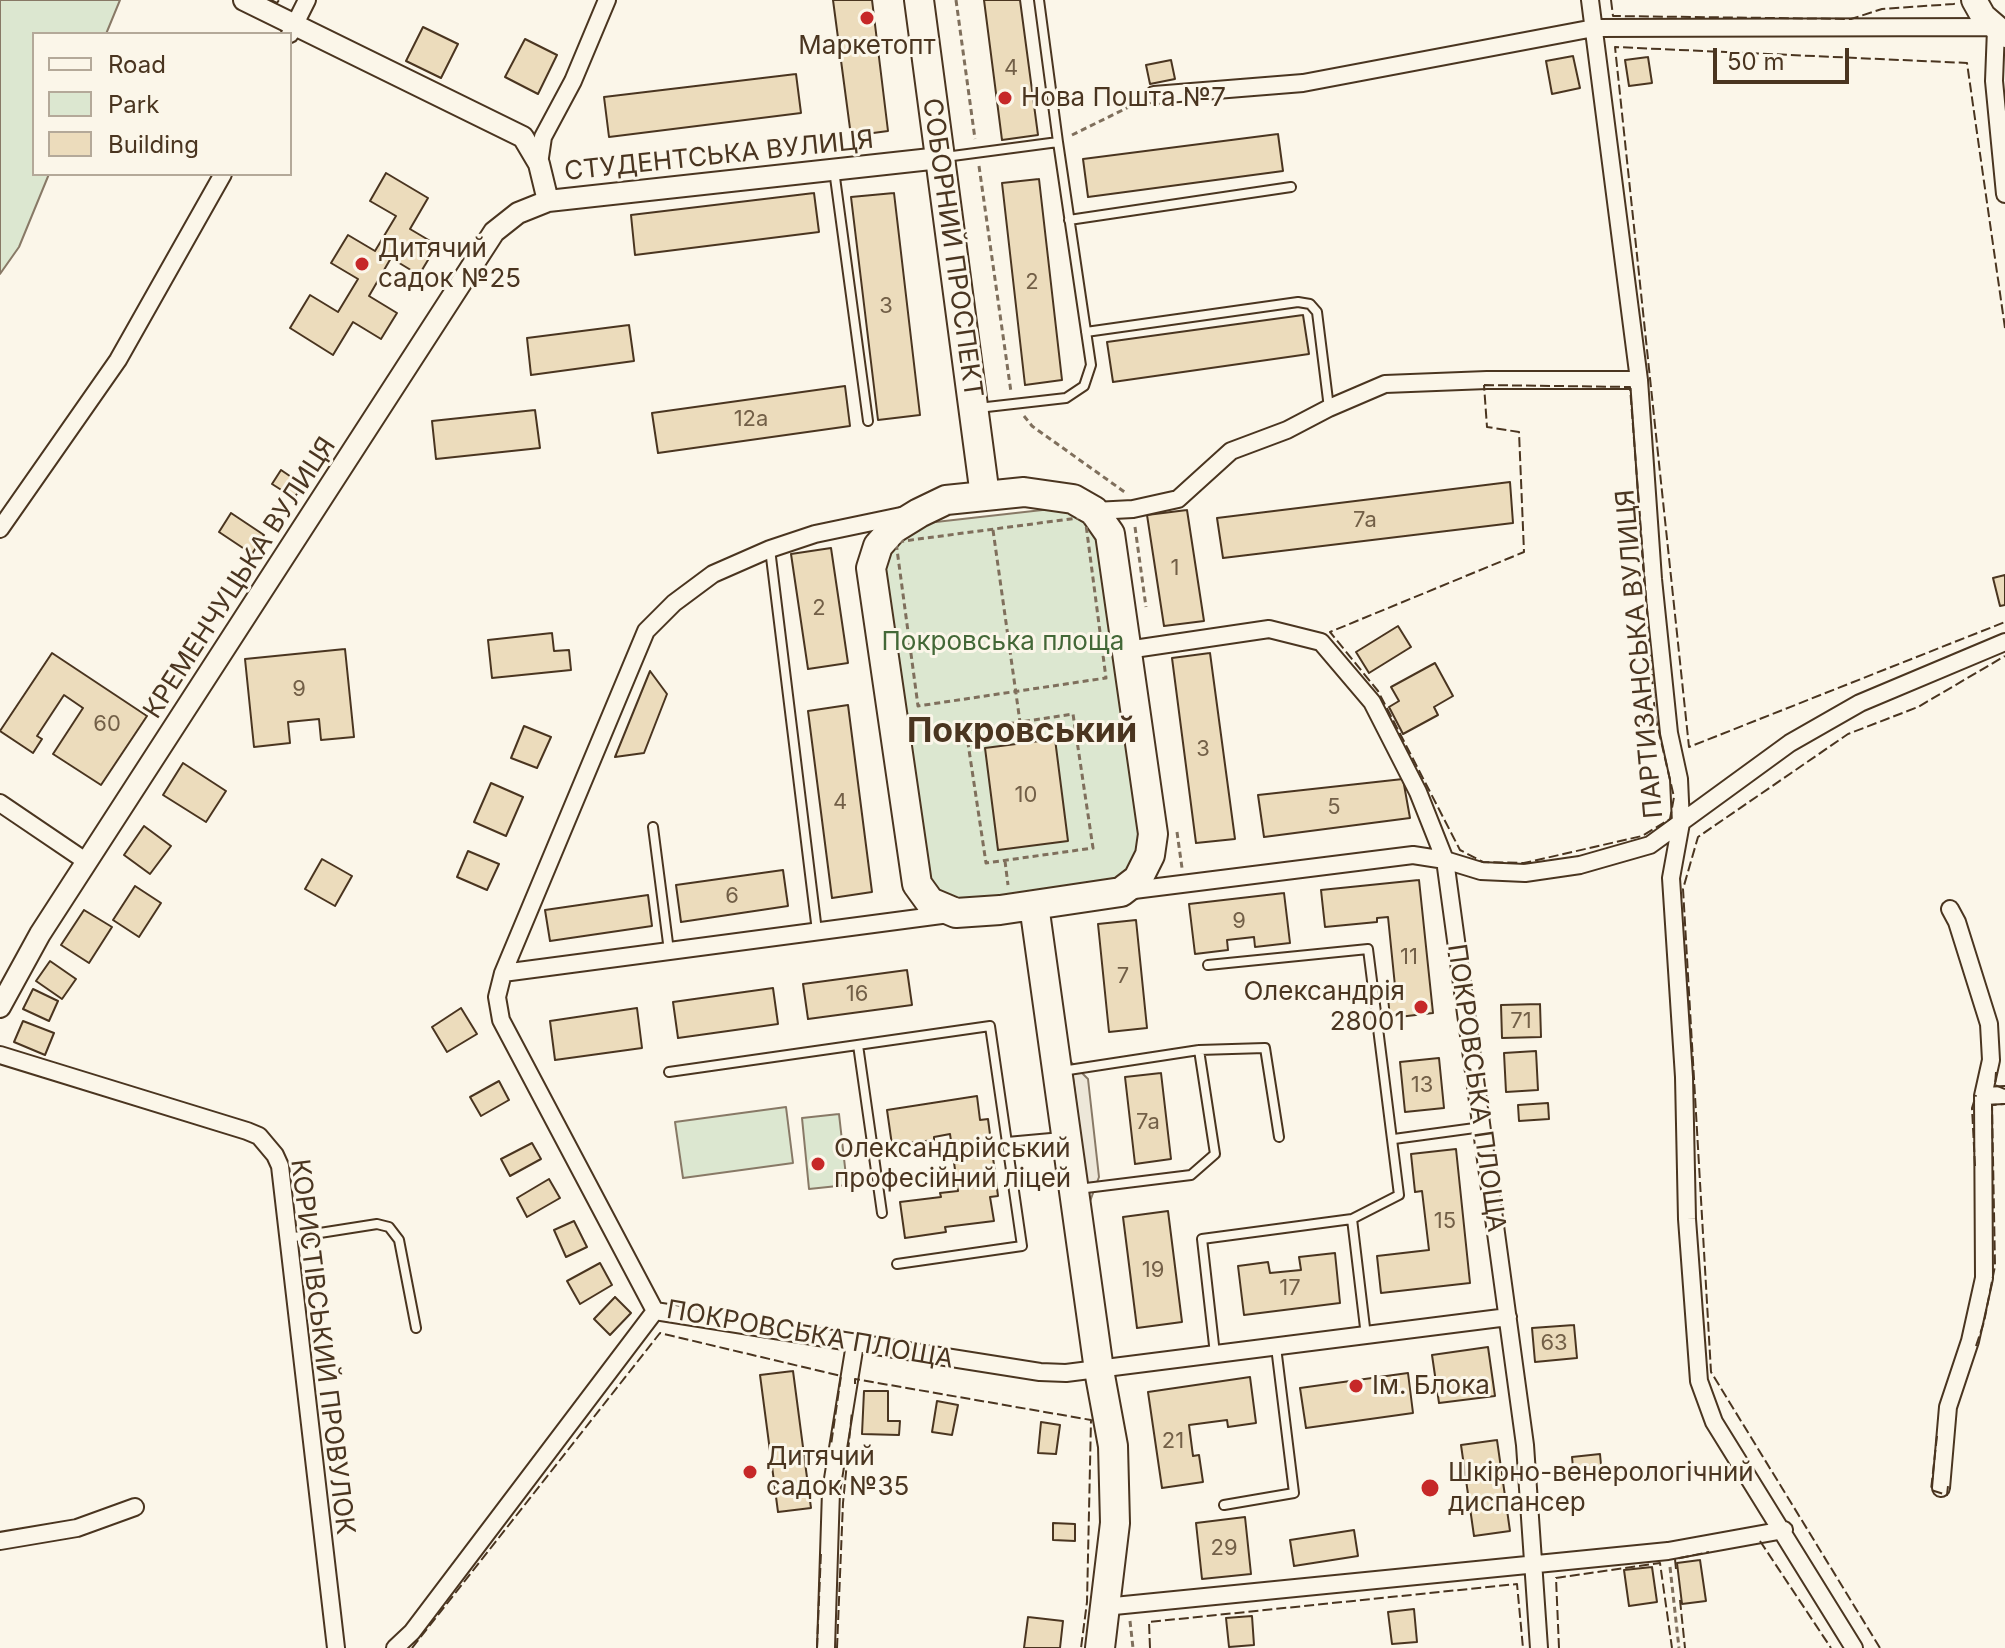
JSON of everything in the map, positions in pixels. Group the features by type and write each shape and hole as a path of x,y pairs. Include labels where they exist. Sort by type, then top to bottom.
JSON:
{"highway":[{"name":"СОБОРНИЙ ПРОСПЕКТ","path":"919,0 985,496"},
{"name":"ПОКРОВСЬКА ПЛОЩА","path":"956,913 930,902 917,884 871,568 878,546 893,529 946,500 1024,492 1073,499 1094,511"},
{"path":"956,913 1121,892 1138,879 1150,855 1153,834 1139,648 1110,534 1094,511"},
{"path":"1034,905 1099,1370 1113,1446 1116,1606 1100,1648"}],"main road":[{"path":"1974,0 1983,16 2002,30"}],"street":[{"name":"СТУДЕНТСЬКА ВУЛИЦЯ","path":"244,0 292,29 523,137 539,164 548,201 940,158"},
{"path":"292,29 307,0"},
{"path":"539,164 543,137 573,81 607,0"},
{"name":"ПАРТИЗАНСЬКА ВУЛИЦЯ","path":"1590,0 1639,380 1653,579 1669,733 1679,779 1681,823 1671,878 1684,1077 1687,1219 1699,1381 1714,1422 1784,1530 1854,1648"},
{"path":"1154,95 1303,83 1594,28 2002,30 1994,81 2005,194"},
{"path":"0,529 118,360 222,176"},
{"name":"КРЕМЕНЧУЦЬКА ВУЛИЦЯ","path":"0,1007 40,934 494,232 518,213 548,201"},
{"path":"1094,511 1133,509 1178,499 1231,451 1287,430 1385,384 1639,380"},
{"name":"ПОКРОВСЬКА ПЛОЩА","path":"919,513 815,534 770,549 713,574 674,603 646,631 503,973 497,997 501,1020 655,1311 1040,1372 1099,1370 1508,1317"},
{"name":"ПОКРОВСЬКА ПЛОЩА","path":"1139,648 1269,629 1321,642 1372,702 1418,792 1445,860 1525,1445 1539,1648"},
{"path":"1121,892 1413,855 1445,860 1481,871 1525,873 1580,865 1650,845 1790,743 1860,703 2005,642"},
{"path":"0,803 87,862"},
{"path":"1941,1488 1948,1407 1970,1341 1984,1278 1983,1096 1991,1060 1989,1024 1957,922 1950,909"},
{"path":"503,973 956,913"},
{"name":"КОРИСТІВСЬКИЙ ПРОВУЛОК","path":"0,1055 259,1136 275,1155 280,1166 336,1648"},
{"path":"1983,1096 2005,1095"},
{"path":"395,1648 412,1632 655,1311"},
{"path":"826,1648 831,1491 855,1344"},
{"path":"0,1541 77,1528 135,1507"},
{"path":"1116,1606 1668,1551 1784,1530"}],"lane":[{"path":"973,409 1066,398 1084,386 1091,365 1039,0"},
{"path":"940,158 1058,142"},
{"path":"834,169 868,421"},
{"path":"1069,220 1291,187"},
{"path":"1086,332 1298,302 1310,304 1317,312 1329,408"},
{"path":"770,549 817,931"},
{"path":"653,827 669,951"},
{"path":"1208,965 1368,949 1399,1195 1352,1219 1202,1239 1215,1355"},
{"path":"669,1072 990,1026 1022,1246 897,1264"},
{"path":"858,1045 882,1213"},
{"path":"1058,1072 1199,1050 1265,1048 1279,1137"},
{"path":"1074,1190 1191,1175 1215,1154 1199,1050"},
{"path":"1394,1139 1482,1127"},
{"path":"1007,1142 1066,1136"},
{"path":"1352,1219 1366,1336"},
{"path":"288,1238 377,1224 389,1227 399,1240 416,1328"},
{"path":"1224,1505 1294,1493 1276,1347"}],"path":[{"path":"956,0 1012,400 1032,426 1125,492 1133,509 1139,648"},
{"path":"1058,142 1154,95"},
{"path":"1085,517 1106,678 918,706 896,542 993,530 1085,517"},
{"path":"993,530 1020,722"},
{"path":"1073,714 1093,848 986,863 966,730 1020,722 1073,714"},
{"path":"1176,825 1183,870"},
{"path":"1005,861 1008,887"},
{"path":"1668,1551 1679,1648"},
{"path":"1116,1606 1133,1648"}],"green space":[{"path":"0,0 120,0 107,32 32,32 32,176 48,176 19,247 0,274"},
{"name":"Покровська площа","path":"1069,507 1091,517 1104,542 1144,834 1134,864 1112,885 964,905 939,891 923,870 878,571 894,539 918,524"},
{"path":"786,1107 793,1163 683,1178 675,1122"},
{"path":"839,1114 847,1185 809,1189 802,1118"}],"shaded area":[{"path":"1071,1062 1088,1079 1099,1177 1089,1204"}],"building":[{"path":"833,0 872,0 888,131 851,136"},
{"path":"984,0 1020,0 1038,135 1002,140"},
{"path":"423,27 458,44 441,78 406,61"},
{"path":"525,39 557,55 538,94 505,77"},
{"path":"1573,56 1580,88 1552,94 1546,61"},
{"path":"1648,57 1652,83 1629,86 1625,60"},
{"path":"1171,60 1175,79 1150,84 1146,65"},
{"path":"796,74 801,113 609,137 604,97"},
{"path":"1278,134 1283,171 1088,197 1083,159"},
{"path":"386,173 428,198 410,229 437,245 419,275 391,258 369,296 397,313 381,339 353,322 333,355 290,328 310,295 338,312 358,279 331,263 348,235 375,251 396,216 370,201"},
{"path":"1039,179 1062,380 1025,385 1002,183"},
{"path":"814,193 819,232 635,255 631,215"},
{"path":"894,193 920,415 878,420 851,197"},
{"path":"1303,315 1309,354 1113,382 1107,342"},
{"path":"629,325 634,361 531,375 527,338"},
{"path":"845,386 850,426 658,453 652,413"},
{"path":"535,410 540,448 436,459 432,421"},
{"path":"281,470 303,485 294,498 272,484"},
{"path":"1510,482 1513,523 1223,558 1217,518"},
{"path":"1187,510 1204,621 1164,626 1147,515"},
{"path":"231,513 264,535 252,554 219,532"},
{"path":"831,548 848,663 808,669 791,554"},
{"path":"2005,575 2005,605 2000,606 1993,578"},
{"path":"1398,626 1411,647 1369,673 1356,652"},
{"path":"552,633 554,651 569,650 571,670 492,678 488,640"},
{"path":"345,649 354,737 321,740 319,719 288,722 290,743 254,747 245,659"},
{"path":"52,653 147,716 101,785 53,754 83,708 64,695 37,736 42,739 33,753 0,731"},
{"path":"1210,653 1235,839 1196,843 1172,658"},
{"path":"1435,663 1453,696 1434,707 1438,715 1403,734 1389,707 1399,701 1391,687"},
{"path":"650,671 667,694 644,753 615,757"},
{"path":"848,705 872,892 832,898 808,711"},
{"path":"524,726 551,737 537,768 511,758"},
{"path":"1055,739 1068,841 998,850 985,748"},
{"path":"183,763 226,791 206,822 163,795"},
{"path":"1403,779 1410,818 1264,837 1258,795"},
{"path":"491,783 523,797 506,836 474,822"},
{"path":"144,826 171,846 150,874 124,855"},
{"path":"468,851 499,864 487,890 457,877"},
{"path":"322,859 352,876 335,906 305,889"},
{"path":"783,870 788,906 681,922 676,885"},
{"path":"1419,880 1433,1013 1390,1018 1387,987 1395,986 1388,917 1377,918 1377,922 1325,927 1321,890"},
{"path":"135,886 161,903 139,937 113,920"},
{"path":"1284,893 1290,943 1255,947 1254,937 1227,940 1228,950 1195,954 1189,904"},
{"path":"648,895 652,926 550,941 545,910"},
{"path":"84,910 112,927 89,963 61,945"},
{"path":"1136,920 1147,1028 1109,1032 1098,924"},
{"path":"50,961 76,979 62,999 36,981"},
{"path":"907,970 912,1005 808,1019 803,984"},
{"path":"773,988 778,1024 678,1038 673,1002"},
{"path":"33,989 58,1001 49,1021 23,1009"},
{"path":"1540,1004 1541,1037 1502,1038 1501,1005"},
{"path":"461,1008 477,1034 447,1052 432,1027"},
{"path":"637,1008 642,1048 555,1060 550,1021"},
{"path":"23,1021 54,1033 45,1055 14,1042"},
{"path":"1536,1051 1538,1090 1506,1092 1504,1053"},
{"path":"1439,1058 1444,1108 1405,1112 1400,1062"},
{"path":"1161,1073 1171,1159 1135,1164 1125,1077"},
{"path":"499,1081 509,1100 481,1116 470,1097"},
{"path":"977,1096 980,1120 988,1119 998,1196 990,1197 994,1221 945,1227 946,1232 905,1238 900,1202 941,1197 940,1193 958,1191 950,1134 934,1137 934,1140 892,1145 887,1110"},
{"path":"1548,1103 1549,1119 1519,1121 1518,1105"},
{"path":"532,1143 541,1159 510,1176 501,1159"},
{"path":"1456,1149 1470,1283 1381,1293 1377,1256 1429,1250 1422,1191 1415,1192 1411,1154"},
{"path":"549,1179 560,1198 527,1217 517,1198"},
{"path":"1168,1211 1182,1322 1137,1328 1123,1217"},
{"path":"574,1221 587,1247 566,1257 554,1230"},
{"path":"1335,1253 1340,1303 1244,1315 1238,1266 1268,1262 1270,1273 1301,1270 1299,1257"},
{"path":"600,1263 612,1285 580,1304 567,1281"},
{"path":"615,1297 631,1313 610,1335 594,1319"},
{"path":"1574,1325 1577,1358 1535,1362 1532,1328"},
{"path":"1488,1347 1495,1396 1439,1403 1432,1355"},
{"path":"793,1371 811,1508 778,1512 760,1375"},
{"path":"1408,1373 1413,1413 1306,1428 1300,1388"},
{"path":"1250,1377 1256,1423 1228,1427 1227,1420 1189,1425 1193,1456 1199,1455 1203,1482 1162,1488 1148,1392"},
{"path":"864,1391 888,1391 888,1421 900,1421 899,1435 862,1434"},
{"path":"937,1401 958,1405 952,1435 932,1432"},
{"path":"1041,1422 1060,1425 1056,1454 1038,1453"},
{"path":"1497,1440 1510,1531 1474,1536 1461,1445"},
{"path":"1600,1454 1602,1476 1574,1478 1572,1457"},
{"path":"1245,1517 1251,1574 1202,1579 1196,1523"},
{"path":"1053,1523 1075,1524 1075,1541 1053,1540"},
{"path":"1354,1530 1358,1556 1294,1566 1290,1540"},
{"path":"1700,1560 1706,1601 1682,1604 1677,1563"},
{"path":"1652,1567 1657,1602 1629,1606 1624,1570"},
{"path":"1414,1609 1417,1642 1392,1644 1388,1612"},
{"path":"1252,1616 1254,1645 1229,1647 1226,1618"},
{"path":"1028,1617 1063,1621 1060,1648 1024,1648"}],"fence":[{"path":"271,0 277,3 279,0"},
{"path":"1611,0 1613,16 1851,19 1882,9 1954,4 1953,0"},
{"path":"2005,328 1967,63 1615,47 1689,747 2005,622"},
{"path":"1484,385 1630,387 1655,715 1674,797 1670,819 1642,836 1524,863 1483,862 1460,850 1378,691 1330,632 1524,552 1519,432 1487,427 1484,385"},
{"path":"1880,1648 1711,1372 1683,889 1698,837 1848,734 1918,707 2005,656"},
{"path":"1996,1072 1995,1085 2005,1089"},
{"path":"1975,1166 1972,1108 1976,1095"},
{"path":"1976,1346 1995,1266 1992,1105 2005,1104"},
{"path":"412,1648 660,1333 841,1376 831,1445"},
{"path":"855,1384 855,1379 1091,1420 1087,1602 1081,1648"},
{"path":"837,1648 843,1503 852,1411"},
{"path":"1937,1436 1931,1490 1947,1495 1948,1486"},
{"path":"1760,1541 1831,1648"},
{"path":"817,1648 821,1552"},
{"path":"1676,1569 1675,1559 1709,1552"},
{"path":"1559,1648 1556,1578 1660,1563 1672,1648"},
{"path":"1150,1648 1149,1622 1517,1584 1523,1648"},
{"path":"1680,1600 1685,1648"}],"place":[{"name":"Маркетопт","path":"867,18"},
{"name":"Нова Пошта №7","path":"1005,98"},
{"name":"Дитячий садок №25","path":"362,264"},
{"name":"Олександрія 28001","path":"1421,1007"},
{"name":"Олександрійський професійний ліцей","path":"818,1164"},
{"name":"Ім. Блока","path":"1356,1386"},
{"name":"Дитячий садок №35","path":"750,1472"},
{"name":"Шкірно-венерологічний диспансер","path":"1430,1488"}],"district":[{"name":"Покровський","path":"1022,732"}]}
